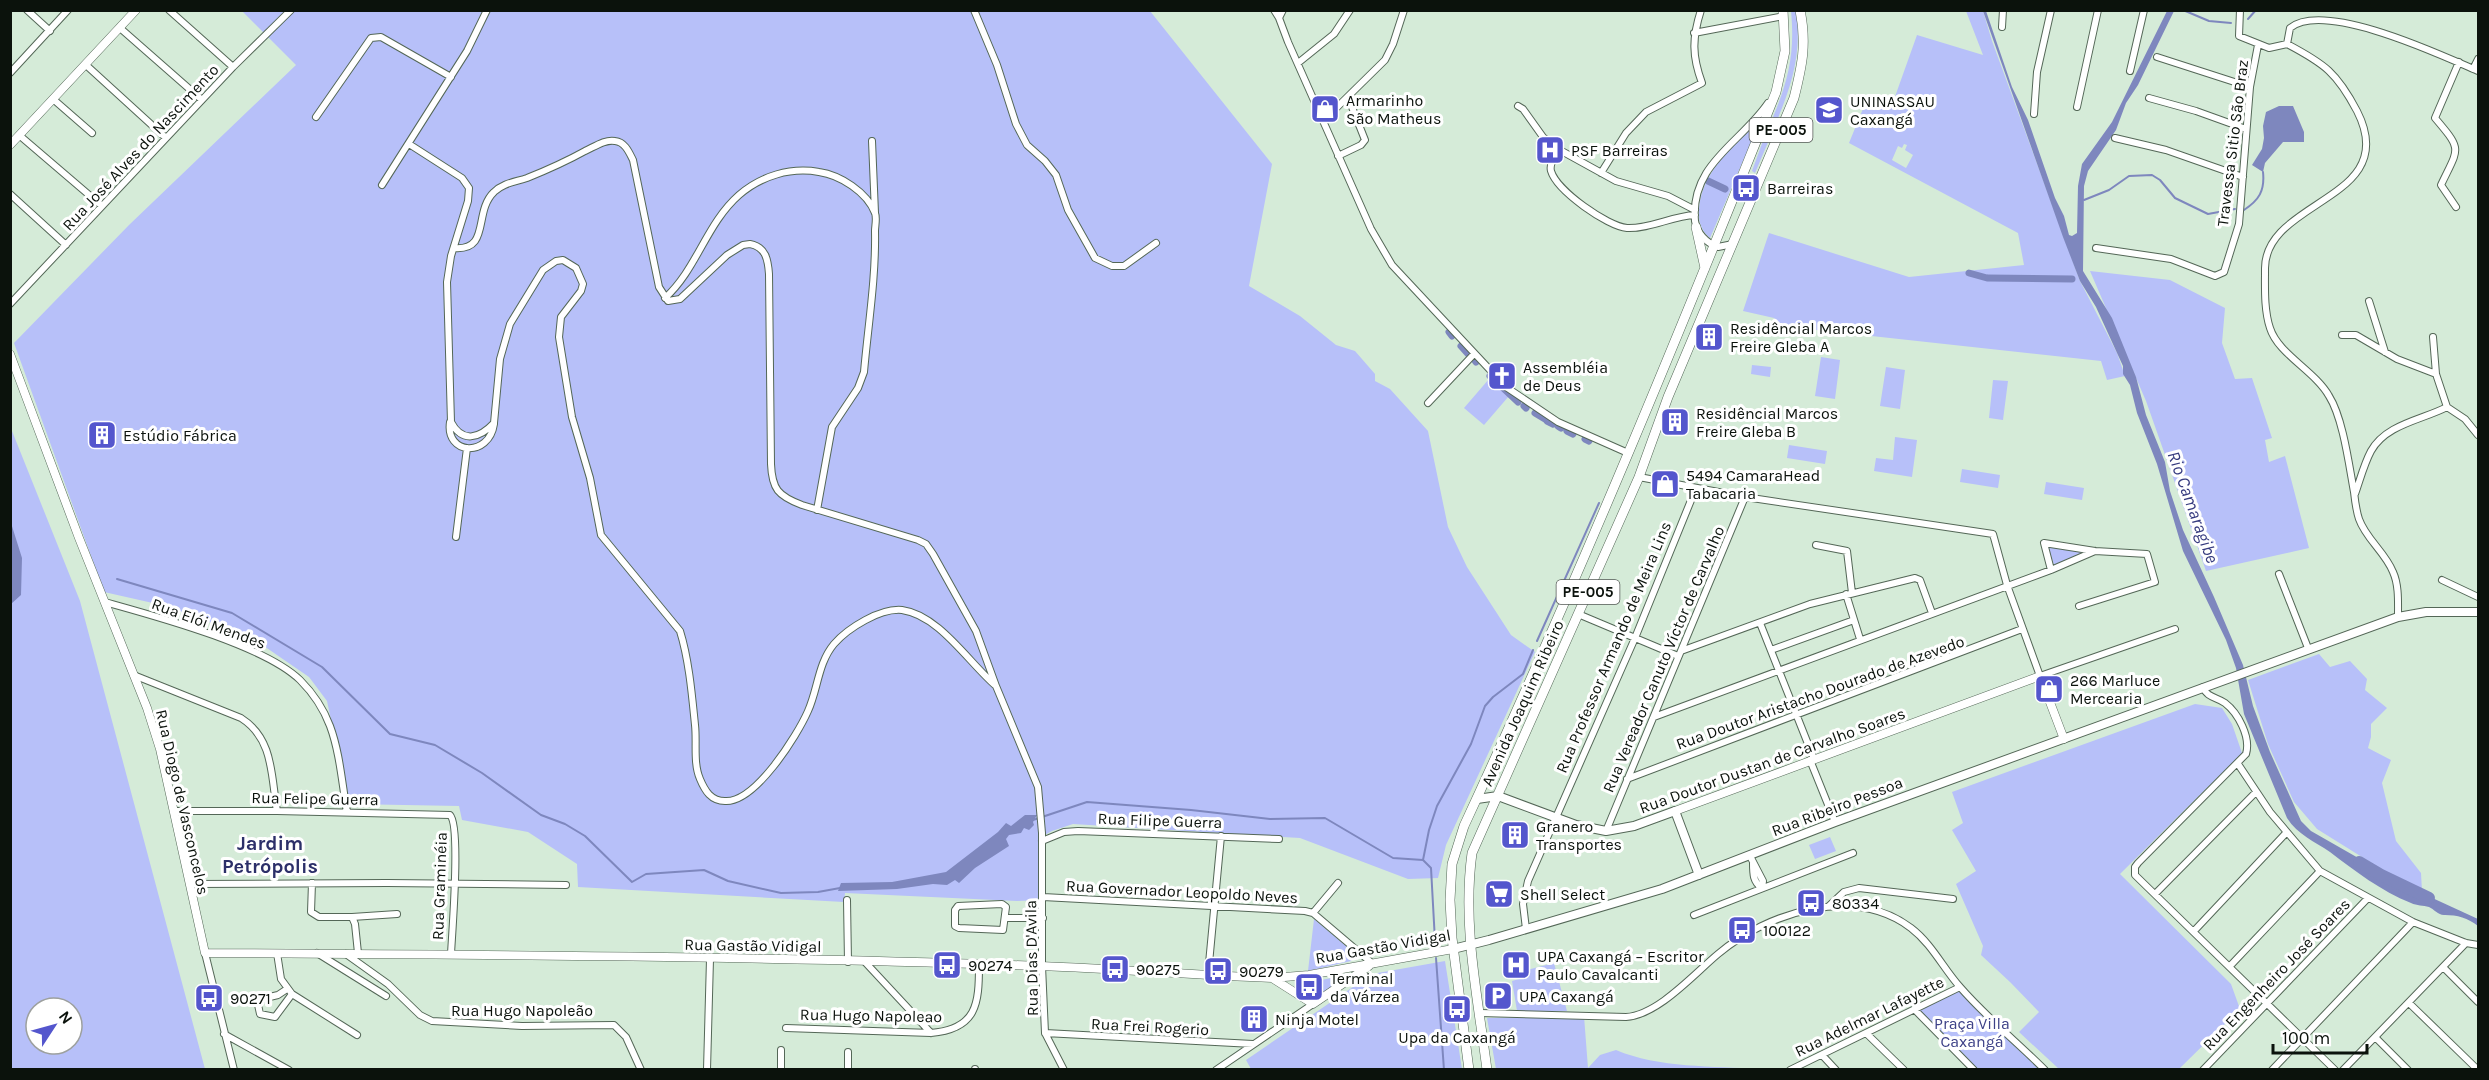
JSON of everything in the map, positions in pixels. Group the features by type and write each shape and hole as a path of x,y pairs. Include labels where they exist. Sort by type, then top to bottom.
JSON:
{"main road":[{"name":"Avenida Joaquim Ribeiro","path":"1480,1017 1470,945 1467,885 1472,853 1639,477 1668,397 1794,98 1804,56 1800,10"},
{"name":"Avenida Joaquim Ribeiro","path":"1469,1070 1453,949 1450,900 1452,870 1464,826 1562,609 1776,92 1785,51 1783,13"},
{"path":"1696,227 1705,268"},
{"name":"Rua Ribeiro Pessoa","path":"1470,945 1629,900 1751,860 1835,822 2398,616 2426,612 2478,612"},
{"name":"Rua Doutor Dustan de Carvalho Soares","path":"1477,799 1498,796 1576,825 1606,831 1634,826 1675,811"},
{"path":"1675,811 1700,875"},
{"name":"Rua Gastão Vidigal","path":"1453,949 1470,945"},
{"name":"PE-005","path":"1480,1017 1487,1070"}],"street":[{"path":"27,10 50,31"},
{"path":"10,73 69,10"},
{"path":"10,145 136,10"},
{"path":"170,10 233,67"},
{"name":"Rua José Alves do Nascimento","path":"10,304 233,67 291,10"},
{"path":"382,185 451,77 487,10"},
{"path":"974,10 998,65 1016,124 1027,145 1045,161 1056,175 1068,210 1095,258 1112,266 1124,266 1156,243"},
{"path":"1274,10 1384,254 1506,387 1538,410 1628,453"},
{"path":"1279,18 1283,10"},
{"path":"1298,63 1334,34 1350,10"},
{"path":"1323,121 1385,60 1404,10"},
{"path":"1601,173 1626,133 1646,112 1702,83 1694,53 1694,33 1701,10"},
{"path":"2002,27 2003,10"},
{"path":"2034,114 2037,72 2051,10"},
{"path":"2077,107 2098,10"},
{"path":"2130,71 2144,10"},
{"path":"2240,10 2239,36 2258,45 2276,48 2287,44 2312,57 2332,72 2356,110 2368,141 2367,152 2349,180 2276,237 2268,253 2265,267 2270,329 2278,343 2311,374 2329,395 2338,417 2356,512 2364,530 2393,571 2397,589 2398,616"},
{"path":"1694,33 1783,13"},
{"path":"2287,44 2290,28 2300,21 2346,21 2374,27 2476,70 2478,59"},
{"path":"120,28 202,100"},
{"path":"316,117 371,38 375,36 381,37 451,77"},
{"name":"Travessa Sitio São Braz","path":"2096,248 2171,259 2207,274 2219,276 2226,268 2239,224 2250,87 2258,45"},
{"path":"2157,57 2250,87"},
{"path":"2456,207 2441,185 2457,149 2435,118 2459,62"},
{"path":"86,65 166,138"},
{"name":"Avenida Joaquim Ribeiro","path":"1696,227 1697,193 1708,170 1720,152 1762,113 1776,92"},
{"path":"1338,156 1361,145 1365,140 1348,97"},
{"path":"2149,98 2196,111 2246,129"},
{"path":"53,99 92,133"},
{"path":"1518,106 1543,137 1558,149 1626,185 1668,196 1695,212"},
{"path":"19,135 102,206"},
{"path":"2115,138 2166,150 2242,177"},
{"path":"454,248 465,249 475,243 484,208 493,193 500,187 550,168 599,144 614,140 622,143 633,160 659,287 665,298 672,302 680,298 727,255 743,245 757,245 762,249 766,256 769,274 773,482 781,495 787,499 926,544 976,631 996,686"},
{"path":"817,510 832,426 858,388 864,372 876,248 872,141"},
{"path":"409,144 457,174 466,183 468,201 447,282 450,434 453,441 467,448 480,447 489,440 494,423 500,359 510,324 543,270 556,261 570,262 581,276 583,284 580,291 561,317 559,337 572,417 590,478 601,535 680,631 695,726 698,776 705,792 717,801 730,802 744,796 770,771 796,735 809,709 826,657 834,644 855,627 882,613 897,610 921,617 948,637 996,686"},
{"path":"1558,149 1551,165 1553,174 1574,199 1612,223 1632,228 1695,212"},
{"path":"665,298 686,276 702,242 730,204 747,189 768,178 797,170 837,176 852,185 875,214"},
{"path":"10,194 66,245"},
{"path":"1696,227 1702,237 1714,246 1725,247 1734,243"},
{"path":"2369,301 2385,352"},
{"path":"2342,335 2356,335 2397,359 2436,374"},
{"path":"2433,338 2436,374 2447,407 2464,419 2478,435"},
{"name":"Rua Diogo de Vasconcelos","path":"10,354 57,481 136,676 160,749 205,953 234,1070"},
{"path":"1428,403 1474,354"},
{"path":"2354,495 2372,449 2380,439 2404,425 2447,407"},
{"path":"451,422 458,431 475,437 484,433 494,423"},
{"path":"456,537 467,448"},
{"path":"1639,477 1745,497 1993,534 2022,629 2064,739"},
{"name":"Rua Professor Armando de Meira Lins","path":"1526,929 1524,892 1635,638 1696,488"},
{"name":"Rua Vereador Canuto Víctor de Carvalho","path":"1606,831 1745,497"},
{"path":"2051,570 2044,543 2095,551 2147,554 2155,582 2079,606"},
{"path":"1816,545 1847,551 1849,593 1860,639"},
{"path":"1654,717 2051,570 2095,551"},
{"path":"2279,574 2308,648"},
{"path":"1578,614 1680,654 1760,623 1849,593 1918,578 1932,613"},
{"path":"2442,580 2478,597"},
{"name":"Rua Elói Mendes","path":"105,602 156,617 256,653 299,679 316,700 330,726 339,761 347,812"},
{"path":"1771,650 1854,620"},
{"path":"1760,623 1798,715 1835,822"},
{"name":"Rua Doutor Aristacho Dourado de Azevedo","path":"1627,779 2022,629"},
{"path":"2040,676 2175,629"},
{"path":"136,676 242,718 252,725 266,743 277,811"},
{"name":"Rua Doutor Dustan de Carvalho Soares","path":"1675,811 2040,676"},
{"name":"Rua Dias D'Avila","path":"996,686 1038,787 1042,833 1042,966 1045,1033 1064,1070"},
{"path":"2207,686 2208,695 2226,704 2240,722 2248,749 2238,764 2138,863 2134,871 2335,1070"},
{"path":"2238,764 2286,833 2320,871 2413,922 2466,943 2478,945"},
{"path":"2155,894 2256,792"},
{"name":"Rua Felipe Guerra","path":"175,811 446,814 453,818"},
{"name":"Rua Graminéia","path":"451,954 455,883 453,818"},
{"name":"Rua Filipe Guerra","path":"1042,841 1064,832 1078,831 1279,839"},
{"path":"2194,931 2286,833"},
{"path":"1208,974 1221,836"},
{"path":"1695,915 1853,853"},
{"path":"1751,860 1763,881 1762,888"},
{"path":"2230,966 2320,871"},
{"path":"1313,913 1338,882"},
{"path":"312,883 310,909 319,917 397,914"},
{"path":"190,884 566,885"},
{"path":"1829,906 1844,892 1860,888 1953,899"},
{"name":"Rua Governador Leopoldo Neves","path":"1043,897 1215,905 1313,913 1373,964"},
{"name":"Rua Engenheiro José Soares","path":"2203,1070 2368,898"},
{"path":"847,900 848,962"},
{"path":"1003,904 1006,907 1005,918 1003,931 959,928 954,925 955,910 960,906 1003,904"},
{"path":"1480,1017 1626,1017 1642,1015 1727,946 1751,930 1829,906 1868,908 1900,921 1926,941 1960,987 2045,1070"},
{"path":"352,917 355,924 358,953"},
{"path":"1005,918 1043,918"},
{"path":"2272,1070 2413,922"},
{"path":"2343,1070 2466,943"},
{"name":"Rua Gastão Vidigal","path":"205,953 451,954 1042,966 1272,978 1301,976 1453,949"},
{"path":"277,953 281,979 290,992 357,1035"},
{"path":"317,953 386,996"},
{"name":"Rua Hugo Napoleão","path":"346,954 388,984 420,1015 432,1021 522,1026 614,1025 626,1037 641,1070"},
{"path":"707,1070 710,959"},
{"path":"865,962 931,1033"},
{"path":"1216,1070 1373,964"},
{"name":"Rua Hugo Napoleao","path":"786,1028 931,1033 957,1027 971,1015 977,1001 979,965"},
{"path":"2443,967 2478,1002"},
{"name":"Rua Gastão Vidigal","path":"1296,992 1296,983 1301,976"},
{"path":"1272,978 1313,1004"},
{"name":"Rua Adelmar Lafayette","path":"1790,1070 1960,987"},
{"path":"290,992 275,1017 260,1014 257,1000 290,992"},
{"path":"2409,1003 2478,1070"},
{"path":"1915,1010 1974,1070"},
{"name":"Rua Frei Rogerio","path":"1045,1033 1253,1044"},
{"path":"224,1034 289,1070"},
{"path":"1867,1034 1904,1070"},
{"path":"2376,1037 2408,1070"},
{"path":"781,1050 781,1070"},
{"path":"848,1052 848,1070"},
{"path":"1822,1055 1836,1070"}],"green space":[{"path":"242,11 1150,11 1272,164 1249,286 1300,316 1336,345 1355,351 1375,374 1375,381 1390,389 1428,431 1448,527 1467,567 1511,635 1535,652 1446,845 1438,878 1408,879 1300,838 1073,824 1039,838 1042,900 1017,901 845,893 844,902 578,887 577,864 528,832 462,820 459,806 349,804 327,701 309,677 252,638 166,606 104,592 14,343 129,225 296,65"},
{"path":"1791,11 1796,11 1797,52 1788,91 1778,118 1775,119 1773,117 1790,65"},
{"path":"1966,11 1983,11 2080,281 2117,353 2125,376 2107,380 2101,361 1780,326 1774,318 1743,311 1769,233 1909,277 2024,265 2018,233 1849,143 1869,94 1892,105 1917,35 1983,55","holes":["1904,144 1907,145 1905,150 1913,155 1906,168 1892,160 1898,146 1902,148"]},
{"path":"1757,123 1759,124 1710,238 1702,229 1699,218 1701,195 1720,161"},
{"path":"1768,127 1772,133 1755,173 1752,171"},
{"path":"2090,271 2170,280 2225,308 2222,343 2235,379 2252,378 2272,438 2265,440 2269,462 2285,456 2309,548 2206,571 2146,401"},
{"path":"1821,357 1840,360 1835,399 1815,396"},
{"path":"1752,365 1771,367 1770,377 1751,374"},
{"path":"1886,367 1905,370 1900,409 1880,406"},
{"path":"1489,379 1509,396 1484,425 1464,408"},
{"path":"1993,380 2008,381 2003,420 1989,418"},
{"path":"10,426 80,601 205,1069 11,1069"},
{"path":"1895,437 1917,440 1912,477 1874,471 1876,458 1893,460"},
{"path":"1789,445 1827,451 1825,464 1787,458"},
{"path":"1962,469 2000,475 1998,488 1960,482"},
{"path":"2046,482 2084,488 2082,500 2044,494"},
{"path":"2048,547 2088,551 2054,565"},
{"path":"2319,654 2330,667 2350,661 2367,679 2365,690 2387,708 2371,724 2368,748 2391,760 2382,783 2396,841 2421,873 2422,891 2394,877 2317,829 2294,802 2268,744 2248,680"},
{"path":"2195,704 2222,708 2232,724 2242,753 2120,874 2231,984 2240,1009 2179,1069 2059,1069 2019,1032 2039,1012 1981,955 1983,946 1956,884 1976,871 1952,830 1963,823 1952,792"},
{"path":"1830,837 1836,851 1815,859 1809,845"},
{"path":"1314,919 1352,951 1354,956 1351,961 1308,971"},
{"path":"1445,961 1462,1069 1251,1069 1246,1060 1372,974"},
{"path":"1554,963 1567,1011 1517,1011 1512,981 1523,978 1523,971"},
{"path":"1341,976 1343,980 1315,1001 1298,991 1299,985"},
{"name":"Praça Villa Caxangá","path":"1959,990 2043,1069 1978,1069 1919,1011"},
{"path":"1584,1016 1588,1068 1600,1055 1616,1050 1632,1056 1668,1063 1759,1069 1496,1069 1487,1018"}],"shaded area":[{"name":"Rio Camaragibe","path":"1983,11 1986,11 2012,87 2028,120 2069,235 2072,236 2077,233 2078,186 2082,164 2112,122 2167,11 2174,11 2138,85 2126,103 2116,130 2088,171 2084,186 2083,271 2112,318 2136,377 2146,415 2165,462 2170,491 2183,530 2243,665 2253,706 2270,752 2301,821 2311,831 2367,863 2389,884 2413,893 2415,890 2478,919 2478,926 2466,919 2441,914 2429,907 2413,904 2389,893 2301,833 2287,818 2244,714 2236,668 2226,640 2183,551 2157,464 2137,413 2130,385 2123,374 2123,366 2096,307 2080,281"},
{"path":"2279,106 2293,106 2304,132 2304,142 2283,142 2265,163 2263,172 2252,165 2262,149 2266,112"},
{"path":"11,523 22,558 21,595 11,604"},
{"path":"1025,815 1037,815 1033,822 1034,825 1029,830 1024,828 1021,833 1009,835 1006,839 1009,846 975,868 959,883 955,880 947,885 838,891 841,883 892,882 946,872 998,832 1006,823 1011,826"}],"waterway":[{"path":"2183,10 2209,21 2231,23"},
{"path":"2248,19 2256,10"},
{"path":"2244,210 2254,203 2260,194 2263,172"},
{"path":"2084,200 2109,190 2129,176 2152,175 2160,180 2175,198 2208,214 2235,209"},
{"path":"1708,181 1725,189"},
{"path":"1969,273 1987,278 2072,279"},
{"path":"1449,332 1452,336"},
{"path":"1461,346 1469,355"},
{"path":"1490,376 1495,382"},
{"path":"1500,385 1518,402"},
{"path":"1535,413 1545,419"},
{"path":"1547,421 1553,424"},
{"path":"1567,431 1573,434"},
{"path":"1585,439 1589,441"},
{"path":"1537,641 1599,503"},
{"path":"117,579 232,613 322,667 390,734 435,745 482,773 541,815 565,824 585,836 632,882 646,874 704,870 728,881 781,893 818,892 840,888"},
{"path":"1423,860 1437,806 1471,744 1485,706 1523,674 1533,650"},
{"path":"1033,820 1087,802 1270,819 1325,818 1393,858 1423,860 1431,868 1435,941"},
{"name":"Rio Camaragibe","path":"2359,862 2429,898"},
{"path":"1436,958 1444,1070"}],"place":[{"name":"Armarinho São Matheus","path":"1325,109"},
{"name":"UNINASSAU Caxangá","path":"1829,110"},
{"name":"PSF Barreiras","path":"1550,150"},
{"name":"Barreiras","path":"1746,188"},
{"name":"Residêncial Marcos Freire Gleba A","path":"1709,337"},
{"name":"Assembléia de Deus","path":"1502,376"},
{"name":"Residêncial Marcos Freire Gleba B","path":"1675,422"},
{"name":"Estúdio Fábrica","path":"102,435"},
{"name":"5494 CamaraHead Tabacaria","path":"1665,484"},
{"name":"266 Marluce Mercearia","path":"2049,689"},
{"name":"Granero Transportes","path":"1515,835"},
{"name":"Shell Select","path":"1499,894"},
{"name":"80334","path":"1811,903"},
{"name":"100122","path":"1742,930"},
{"name":"90274","path":"947,965"},
{"name":"UPA Caxangá – Escritor Paulo Cavalcanti","path":"1516,965"},
{"name":"90275","path":"1115,969"},
{"name":"90279","path":"1218,971"},
{"name":"Terminal da Várzea","path":"1309,987"},
{"name":"UPA Caxangá","path":"1498,996"},
{"name":"90271","path":"209,998"},
{"name":"Upa da Caxangá","path":"1457,1009"},
{"name":"Ninja Motel","path":"1254,1019"}],"district":[{"name":"Jardim Petrópolis","path":"270,854"}]}
